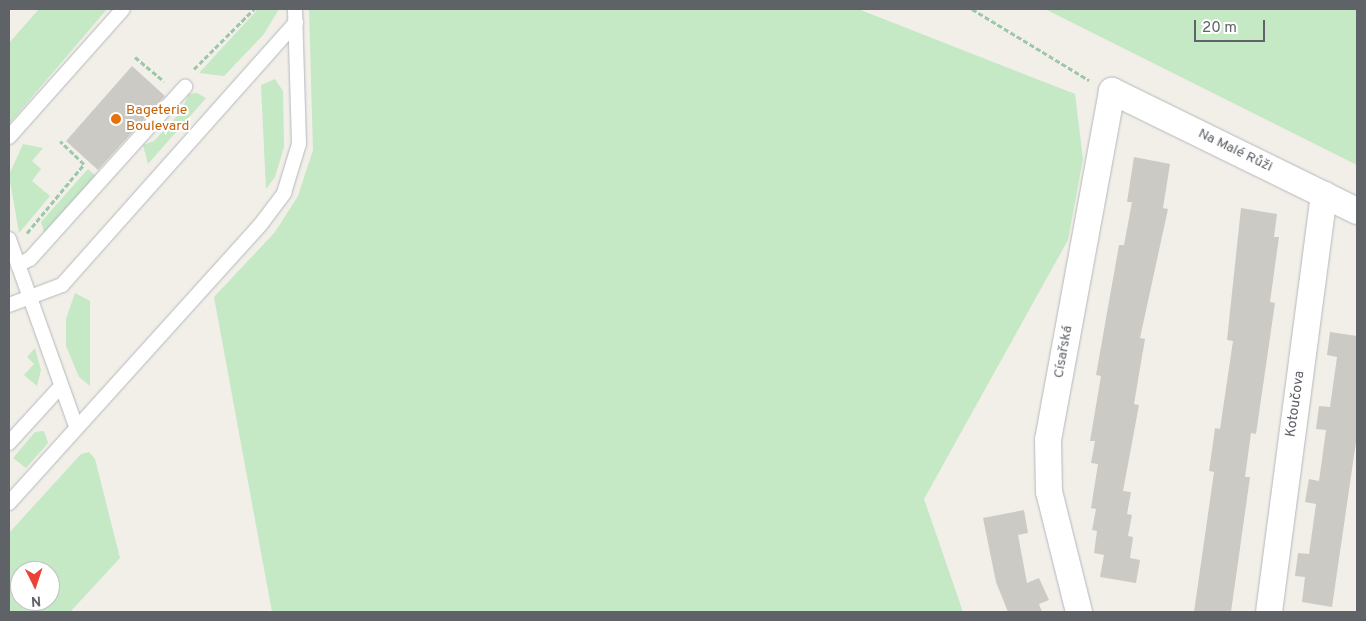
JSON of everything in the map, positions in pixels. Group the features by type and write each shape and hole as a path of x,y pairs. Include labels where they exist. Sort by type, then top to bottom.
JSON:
{"street":[{"name":"Na Malé Růži","path":"1112,91 1357,211"},
{"name":"Císařská","path":"1079,612 1049,492 1048,440 1112,91"},
{"name":"Kotoučova","path":"1268,612 1324,195"}],"lane":[{"path":"9,137 123,9"},
{"path":"9,305 30,295 62,285 295,15"},
{"path":"9,503 76,426 261,224 284,193 299,144 295,15"},
{"path":"18,265 30,259 186,87"},
{"path":"9,239 76,426"},
{"path":"9,443 61,386"}],"path":[{"path":"194,69 254,9"},
{"path":"972,9 1072,72 1112,91"},
{"path":"135,57 163,82 171,78"},
{"path":"30,239 26,230 84,164 60,141"}],"green space":[{"path":"39,9 107,9 9,124 9,43"},
{"path":"258,9 279,9 264,34 224,76 199,73"},
{"path":"309,9 858,9 1075,94 1083,159 1068,240 924,499 963,612 272,612 214,297 275,232 298,196 313,150"},
{"path":"1045,9 1357,9 1357,165"},
{"path":"275,79 283,91 284,147 275,177 266,189 261,85"},
{"path":"197,93 206,98 148,164 143,145 154,141 180,113 189,94"},
{"path":"23,144 43,148 32,161 41,169 32,181 50,196 19,233 9,175"},
{"path":"88,169 97,177 45,235 41,222"},
{"path":"75,293 90,301 90,386 79,377 66,346 66,319"},
{"path":"35,348 41,370 37,386 24,375 34,364 27,357"},
{"path":"44,431 48,443 26,468 13,458 35,432"},
{"path":"89,452 95,459 120,558 70,612 9,612 9,533 81,454"}],"building":[{"name":"Bageterie Boulevard","path":"132,66 165,96 98,170 66,141"},
{"path":"1134,157 1170,164 1163,208 1168,209 1140,338 1145,339 1134,404 1139,405 1123,491 1131,492 1127,514 1132,515 1128,536 1133,537 1130,558 1140,560 1136,583 1100,577 1104,555 1094,553 1097,531 1092,530 1096,509 1091,508 1098,464 1091,463 1095,441 1090,441 1101,376 1096,375 1119,245 1124,245 1132,202 1127,202"},
{"path":"1241,208 1277,214 1274,237 1279,237 1270,302 1275,303 1256,434 1251,433 1245,477 1250,477 1231,612 1194,612 1214,472 1209,471 1215,428 1220,429 1233,341 1227,340"},
{"path":"1330,332 1357,336 1357,435 1332,607 1302,602 1305,577 1295,576 1298,553 1309,554 1316,504 1305,502 1309,479 1319,481 1326,430 1316,429 1319,406 1330,407 1337,357 1327,355"},
{"path":"1024,510 1028,533 1018,535 1027,583 1039,578 1049,600 1039,604 1042,612 1008,612 996,582 983,518"}],"place":[{"name":"Bageterie Boulevard","path":"116,119"}]}
